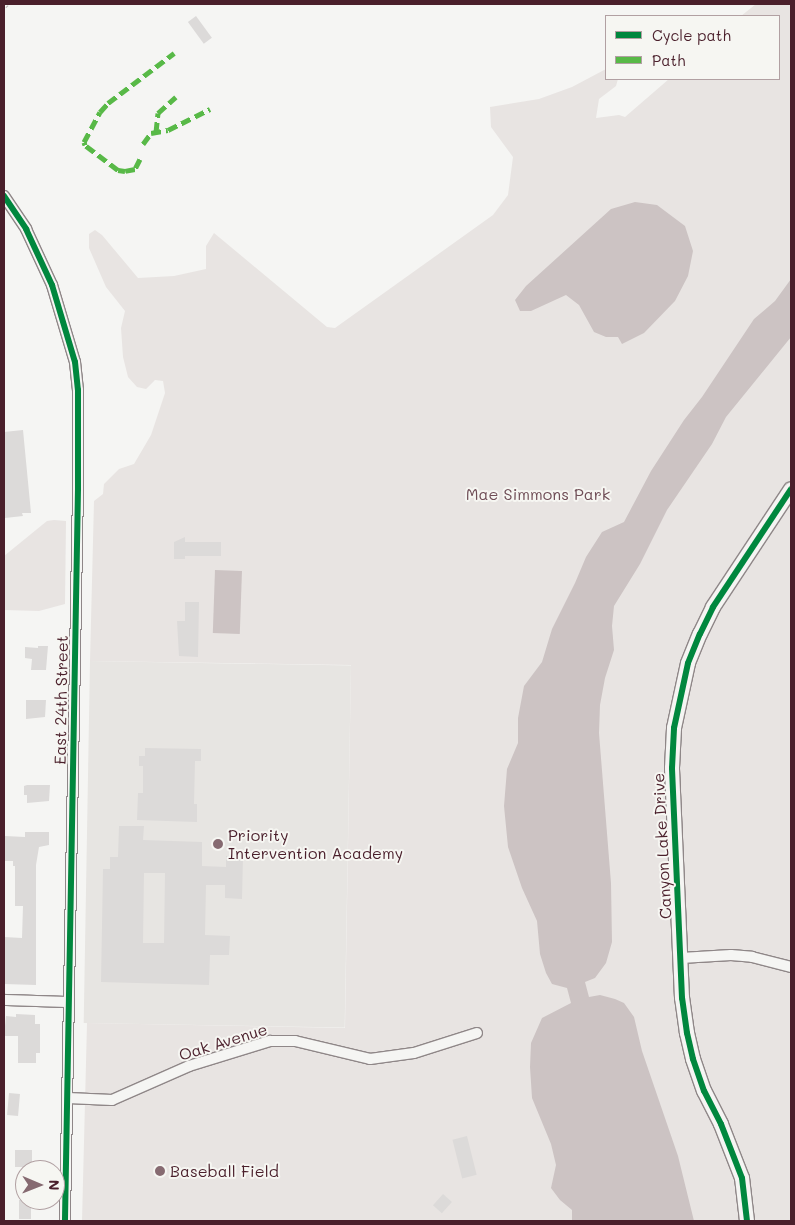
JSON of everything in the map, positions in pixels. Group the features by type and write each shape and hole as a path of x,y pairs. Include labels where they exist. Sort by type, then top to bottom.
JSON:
{"street":[{"name":"East 24th Street","path":"4,196 26,229 52,285 75,362 78,390 78,508 65,1221"},
{"name":"Canyon Lake Drive","path":"747,1221 742,1178 693,1059 682,998 672,768 674,728 680,693 688,663 713,607 791,489"},
{"path":"681,958 731,955 752,957 791,968"},
{"path":"4,1000 70,1002"},
{"name":"Oak Avenue","path":"68,1098 112,1100 189,1066 270,1041 294,1041 370,1059 414,1053 477,1033"}],"shaded area":[{"path":"635,202 657,205 685,226 693,251 688,276 675,301 644,333 622,344 618,337 606,337 594,332 579,305 566,295 531,311 520,311 515,300 526,286 611,209"},
{"path":"791,279 791,337 726,417 712,444 667,510 640,564 614,606 612,626 614,650 605,678 600,705 599,733 611,883 612,942 606,963 595,978 585,982 589,997 600,995 624,1003 634,1017 642,1051 678,1156 694,1221 572,1221 572,1210 560,1200 551,1188 556,1165 551,1144 532,1098 530,1067 531,1043 542,1018 571,1003 567,988 552,984 546,973 540,954 537,921 522,888 508,847 504,806 507,769 518,743 518,718 524,686 542,662 552,629 586,557 602,532 624,522 651,471 684,420 702,397 754,319 775,301"},
{"path":"215,570 242,571 240,634 213,633"},
{"name":"Priority Intervention Academy","path":"90,661 351,666 345,1027 84,1023"}],"green space":[{"name":"Mae Simmons Park","path":"756,4 791,4 791,1221 82,1221 87,1023 345,1028 351,665 90,661 94,501 103,494 104,484 119,469 134,464 151,435 165,393 163,381 155,380 146,389 137,387 128,377 123,357 121,328 125,311 106,287 89,248 89,234 95,230 102,235 138,278 174,276 206,269 206,246 214,233 327,327 335,328 493,215 508,195 513,157 491,127 490,107 539,99 572,87 605,70 605,80 618,80 616,86 599,99 596,118 619,115 625,117 668,80 780,80 780,15 742,15"},
{"path":"47,521 66,521 65,604 39,611 4,610 4,556"}],"building":[{"path":"196,16 212,38 204,44 188,22"},
{"path":"23,430 31,513 22,513 23,516 5,518 4,432"},
{"path":"185,537 185,542 221,542 221,556 185,556 185,559 174,559 174,542"},
{"path":"185,602 199,602 198,657 179,656 177,621 185,621"},
{"path":"38,646 48,646 46,670 31,670 32,659 25,658 25,647 38,648"},
{"path":"26,700 46,700 45,717 26,719"},
{"path":"145,748 201,749 201,761 195,761 194,804 197,804 197,822 137,820 138,793 143,793 143,766 139,766 139,756 145,756"},
{"path":"50,785 49,801 27,803 27,795 24,795 24,786"},
{"name":"Priority Intervention Academy","path":"119,826 144,826 143,840 202,842 202,866 226,867 226,856 243,856 242,899 225,898 225,885 206,885 205,935 230,936 229,955 210,955 209,985 101,982 103,869 110,869 110,857 118,857","holes":["144,873 165,873 164,943 143,943"]},
{"path":"25,832 49,832 49,845 39,847 36,865 36,985 4,984 4,937 22,938 23,906 15,906 15,866 13,866 13,861 5,861 5,836 25,837"},
{"path":"16,1014 35,1015 35,1024 40,1024 40,1053 36,1053 36,1063 18,1063 18,1036 4,1036 6,1016 16,1017"},
{"path":"9,1093 20,1094 18,1116 7,1115"},
{"path":"467,1136 477,1175 462,1178 452,1140"},
{"path":"15,1150 32,1150 32,1160 15,1160"},
{"path":"443,1194 452,1202 442,1213 433,1205"},
{"path":"19,1210 31,1210 31,1219 19,1219"}],"marked path":[{"path":"140,159 135,169 118,170 85,145 84,142 100,112 108,103 174,53"},
{"path":"156,132 158,113 176,97"},
{"path":"143,144 151,133 168,130 210,109"}],"cycle path":[{"path":"4,196 26,229 52,285 75,362 78,390 78,489 65,1221"},
{"path":"747,1221 742,1178 721,1124 704,1091 693,1059 687,1033 682,998 672,768 674,728 688,663 713,607 791,489"}],"place":[{"name":"Priority Intervention Academy","path":"218,844"},
{"name":"Baseball Field","path":"160,1171"}]}
